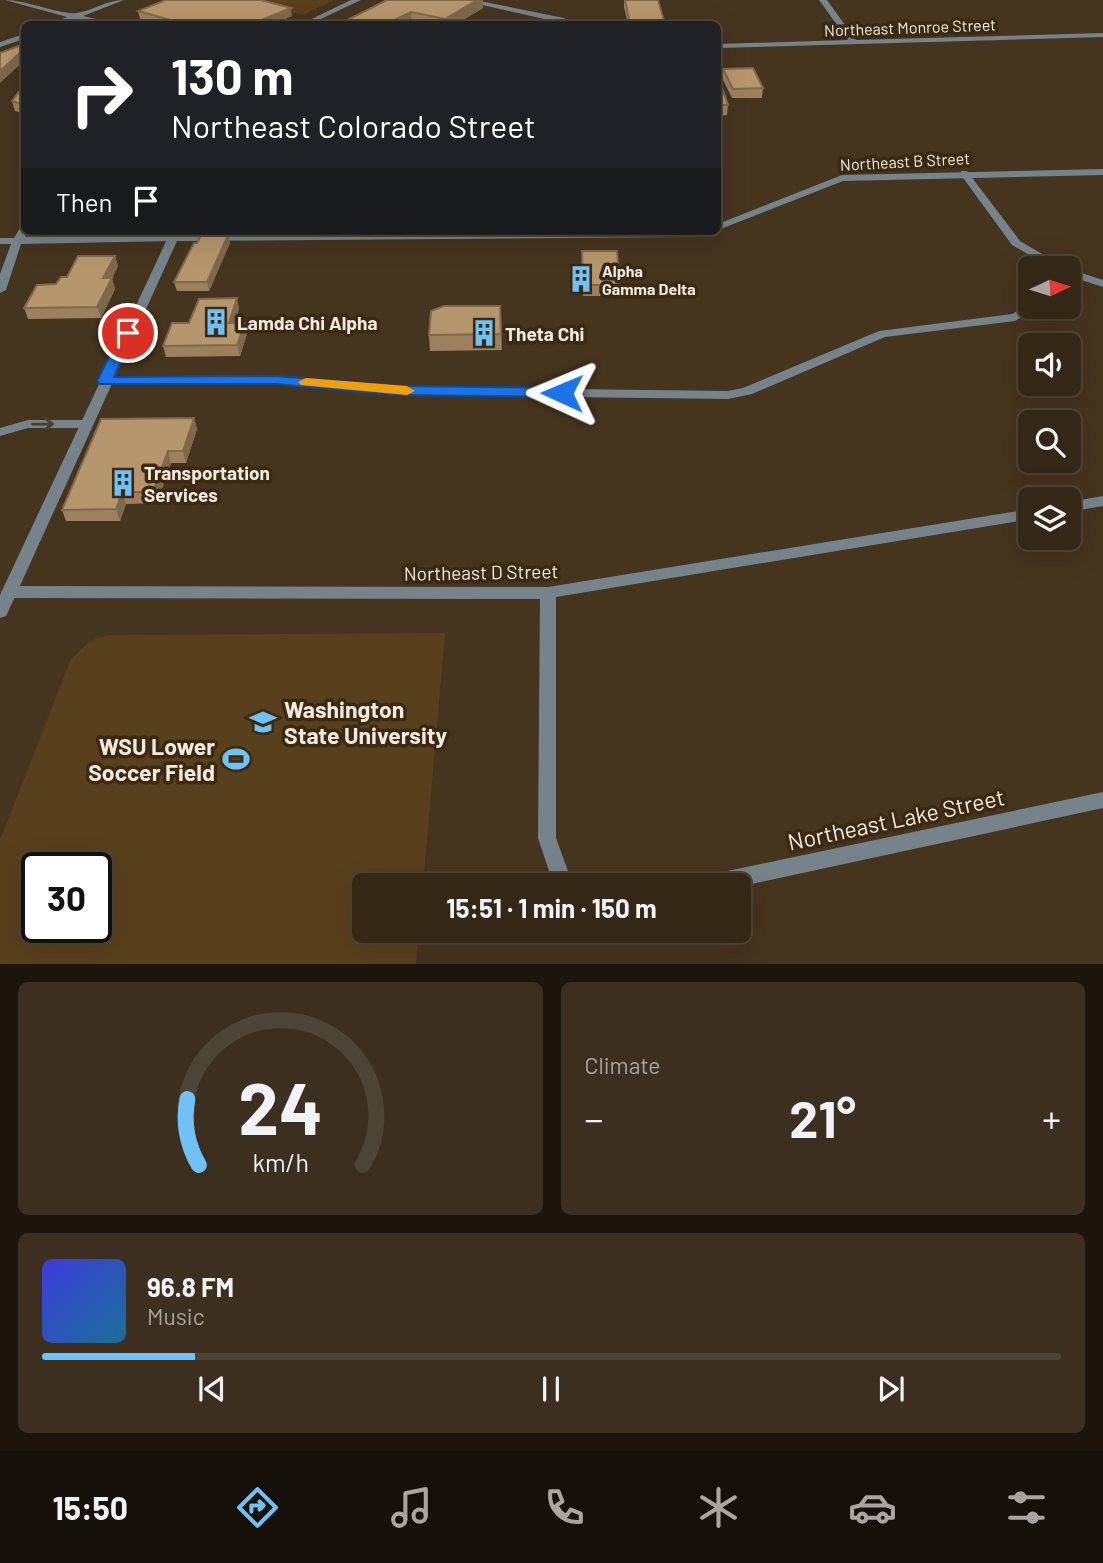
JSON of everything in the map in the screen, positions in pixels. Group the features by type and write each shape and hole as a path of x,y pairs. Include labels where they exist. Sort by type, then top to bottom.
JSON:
{"street":[{"path":"9,0 93,21"},
{"path":"63,21 120,0"},
{"path":"312,21 357,0"},
{"path":"464,0 566,21"},
{"path":"823,0 854,42"},
{"name":"Northeast Monroe Street","path":"721,46 1103,35"},
{"path":"0,45 21,37"},
{"name":"Northeast B Street","path":"721,226 842,178 964,173 1103,172"},
{"path":"964,173 1016,243 1039,256"},
{"path":"0,290 21,235"},
{"path":"0,241 153,235"},
{"path":"0,611 175,235"},
{"path":"1082,278 1103,284"},
{"path":"105,381 276,380 396,391 728,395 747,391 883,334 1018,315"},
{"path":"0,432 28,424 87,424"},
{"path":"1081,505 1103,501"},
{"name":"Northeast D Street","path":"9,592 548,593 1018,516"},
{"path":"548,593 547,838 559,873"},
{"name":"Northeast Lake Street","path":"751,875 1103,800"}],"shaded area":[{"path":"334,0 303,15 246,2"},
{"name":"WSU Lower Soccer Field","path":"445,633 424,873 352,873 352,943 418,943 416,964 0,964 0,840 71,659 90,641 109,635"}],"building":[{"path":"166,0 261,0 291,8 259,21 174,21 138,11"},
{"path":"387,0 477,0 445,19 411,12 392,21 345,21"},
{"path":"625,0 658,0 664,21 629,21"},
{"path":"21,45 21,52 0,71 0,53"},
{"path":"753,68 763,88 733,89 723,69"},
{"path":"721,85 728,105 721,105"},
{"path":"21,89 21,104 12,101"},
{"path":"201,235 228,235 207,282 174,282 194,243 197,243"},
{"path":"582,251 617,251 620,285 583,285"},
{"path":"78,256 115,256 103,278 112,278 97,307 24,308 37,285 56,284 61,277 67,277"},
{"name":"Lamda Chi Alpha","path":"237,298 229,323 245,323 237,345 163,346 172,323 189,323 199,299"},
{"path":"444,306 500,306 501,334 429,335 431,311"},
{"name":"Transportation Services","path":"194,418 183,451 168,451 153,492 122,492 116,509 62,510 101,419"}],"slow traffic":[{"path":"306,382 407,391"}],"place":[{"name":"Alpha Gamma Delta","path":"581,279"},
{"name":"Lamda Chi Alpha","path":"216,322"},
{"name":"Theta Chi","path":"484,333"},
{"name":"Transportation Services","path":"123,483"},
{"name":"Washington State University","path":"263,722"},
{"name":"WSU Lower Soccer Field","path":"236,759"}],"route":[{"path":"128,333 105,381 276,380 396,391 562,393"}]}
